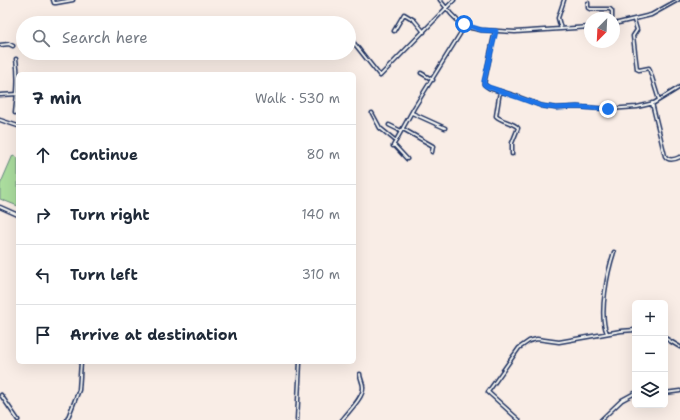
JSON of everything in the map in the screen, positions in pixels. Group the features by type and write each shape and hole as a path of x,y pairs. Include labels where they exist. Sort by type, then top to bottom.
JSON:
{"street":[{"path":"53,0 54,3 73,0"},
{"path":"440,0 451,14 464,24 481,30 515,32 584,27"},
{"path":"356,46 380,76 454,0"},
{"path":"561,29 558,18 564,0"},
{"path":"620,23 656,13 678,0"},
{"path":"588,3 590,9 610,9 612,12"},
{"path":"394,31 404,14 414,20 424,32"},
{"path":"634,20 637,30 633,36 637,69 649,68 659,100"},
{"path":"407,159 398,148 393,145 460,34 464,24"},
{"path":"496,31 484,84 489,88 542,106 556,108 620,108 652,103 680,87"},
{"path":"0,45 10,44 13,46"},
{"path":"16,60 17,72"},
{"path":"421,73 433,80"},
{"path":"500,91 496,116 516,125 518,128 512,143 512,154"},
{"path":"0,95 16,94"},
{"path":"652,103 664,156 672,160 680,158"},
{"path":"15,113 16,107"},
{"path":"372,113 380,128 396,141"},
{"path":"412,113 445,128"},
{"path":"0,120 16,125"},
{"path":"389,125 433,146 432,152"},
{"path":"0,207 16,214"},
{"path":"607,333 604,327 606,282 614,252"},
{"path":"519,420 488,392 519,348 528,341 537,339 559,342 607,333 632,330"},
{"path":"668,340 680,347"},
{"path":"67,420 79,390 81,364"},
{"path":"298,420 300,364"},
{"path":"342,420 356,404 362,392 363,387 360,374"},
{"path":"668,393 680,392"},
{"path":"0,395 18,420"},
{"path":"601,420 622,400 632,395"}],"green space":[{"path":"13,155 16,157 16,205 0,199 0,185"}],"route":[{"path":"464,24 471,28 496,31 484,81 484,84 489,88 542,106 556,108 577,107 608,109"}]}
